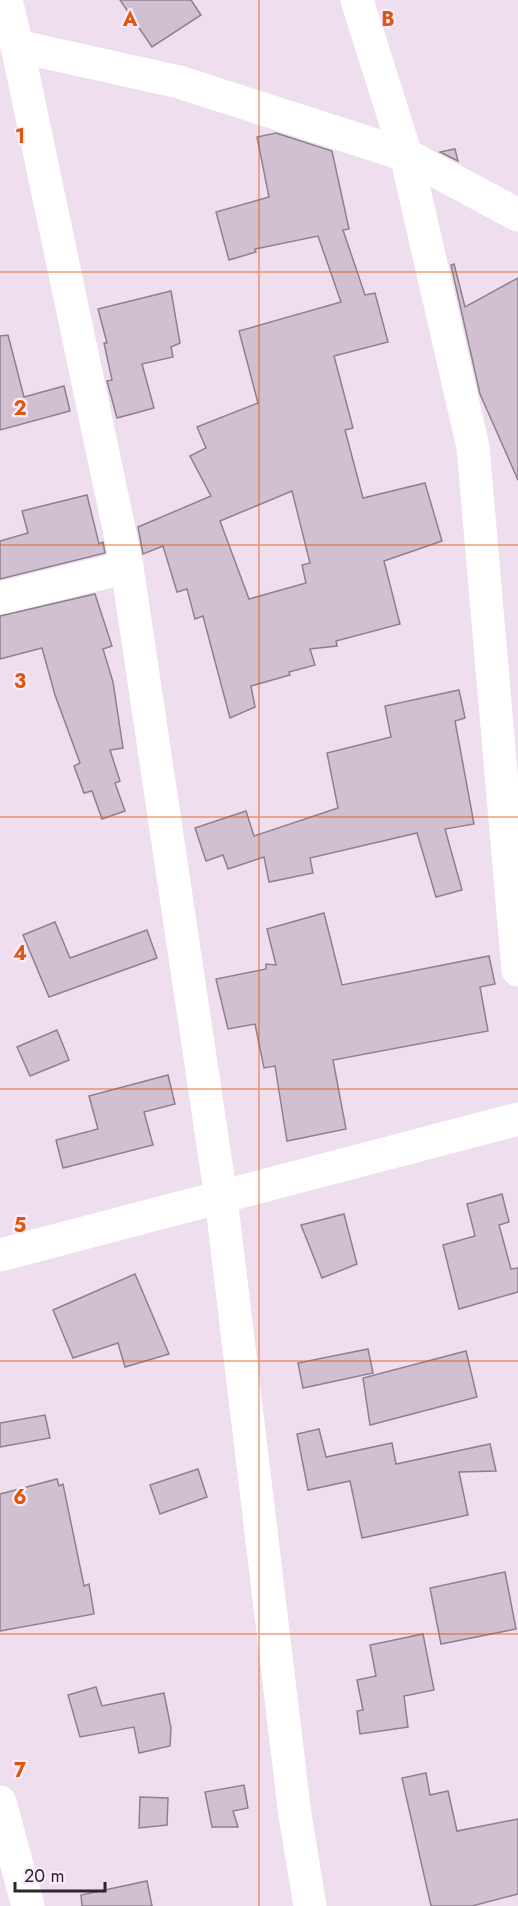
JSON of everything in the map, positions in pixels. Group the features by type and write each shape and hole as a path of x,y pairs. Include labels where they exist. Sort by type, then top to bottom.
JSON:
{"street":[{"path":"6,0 127,567 221,1198 294,1804 310,1906"},
{"path":"357,0 406,155 473,447 518,970"},
{"path":"17,46 178,82 406,155 518,215"},
{"path":"0,597 127,567"},
{"path":"0,1255 518,1119"},
{"path":"0,1802 28,1906"}],"building":[{"path":"120,0 191,0 201,15 152,47"},
{"path":"276,133 332,151 349,229 343,230 365,295 375,293 388,342 334,356 353,428 345,430 363,498 425,483 442,541 384,561 400,624 336,641 337,646 310,649 315,665 251,686 255,707 230,718 203,616 195,619 187,589 177,592 163,546 143,554 138,527 211,496 190,456 206,448 197,427 258,403 239,331 341,302 318,236 255,249 256,252 229,260 216,212 269,197 257,137","holes":["292,491 310,563 302,565 306,583 249,599 220,521"]},
{"path":"455,149 458,161 440,152"},
{"path":"454,264 465,307 518,278 518,480 480,394 451,265"},
{"path":"171,291 180,343 171,347 173,357 142,364 154,408 117,418 107,381 112,380 104,343 107,343 98,309"},
{"path":"8,335 24,397 64,386 70,411 0,430 0,336"},
{"path":"87,495 99,544 103,542 105,553 0,579 0,541 28,533 22,511"},
{"path":"95,594 112,646 103,649 113,682 123,748 110,750 120,781 115,783 125,811 102,819 92,791 84,793 74,766 80,763 55,695 42,648 0,659 0,616"},
{"path":"459,690 465,718 455,721 474,824 445,829 462,890 436,897 417,833 310,858 313,873 269,882 264,857 228,869 223,855 206,861 195,828 246,811 254,836 338,808 327,753 391,737 385,706"},
{"path":"324,913 342,985 489,956 495,984 480,987 488,1031 333,1060 346,1129 287,1141 275,1066 264,1068 255,1024 228,1029 216,979 266,969 266,964 276,965 267,929"},
{"path":"55,922 70,958 147,930 157,958 49,997 23,935"},
{"path":"57,1030 69,1060 30,1076 17,1047"},
{"path":"168,1075 175,1104 144,1112 153,1145 63,1168 56,1140 98,1129 89,1096"},
{"path":"502,1194 509,1222 499,1225 511,1269 518,1268 518,1292 459,1309 443,1245 475,1236 467,1204"},
{"path":"344,1214 357,1264 322,1278 301,1225"},
{"path":"135,1274 169,1354 125,1367 118,1343 73,1358 53,1310"},
{"path":"368,1349 373,1373 303,1388 298,1363"},
{"path":"466,1351 477,1397 370,1425 363,1378"},
{"path":"45,1415 50,1438 0,1447 0,1423"},
{"path":"319,1429 326,1457 392,1443 396,1464 490,1444 496,1471 459,1472 468,1515 362,1538 350,1481 308,1490 297,1434"},
{"path":"198,1469 207,1497 160,1514 150,1485"},
{"path":"57,1479 59,1486 63,1484 84,1586 89,1584 94,1614 0,1631 0,1494"},
{"path":"505,1572 516,1629 441,1644 430,1588"},
{"path":"423,1634 434,1690 404,1696 408,1727 360,1734 357,1711 363,1710 357,1680 376,1676 370,1645"},
{"path":"96,1687 102,1706 164,1693 171,1728 170,1746 139,1753 134,1727 80,1737 68,1695"},
{"path":"426,1773 430,1795 448,1791 457,1831 518,1819 518,1894 472,1906 431,1906 402,1778"},
{"path":"244,1785 248,1808 233,1811 238,1827 212,1827 205,1792"},
{"path":"140,1797 168,1798 167,1825 139,1828"},
{"path":"147,1881 152,1906 82,1906 81,1895"}]}
